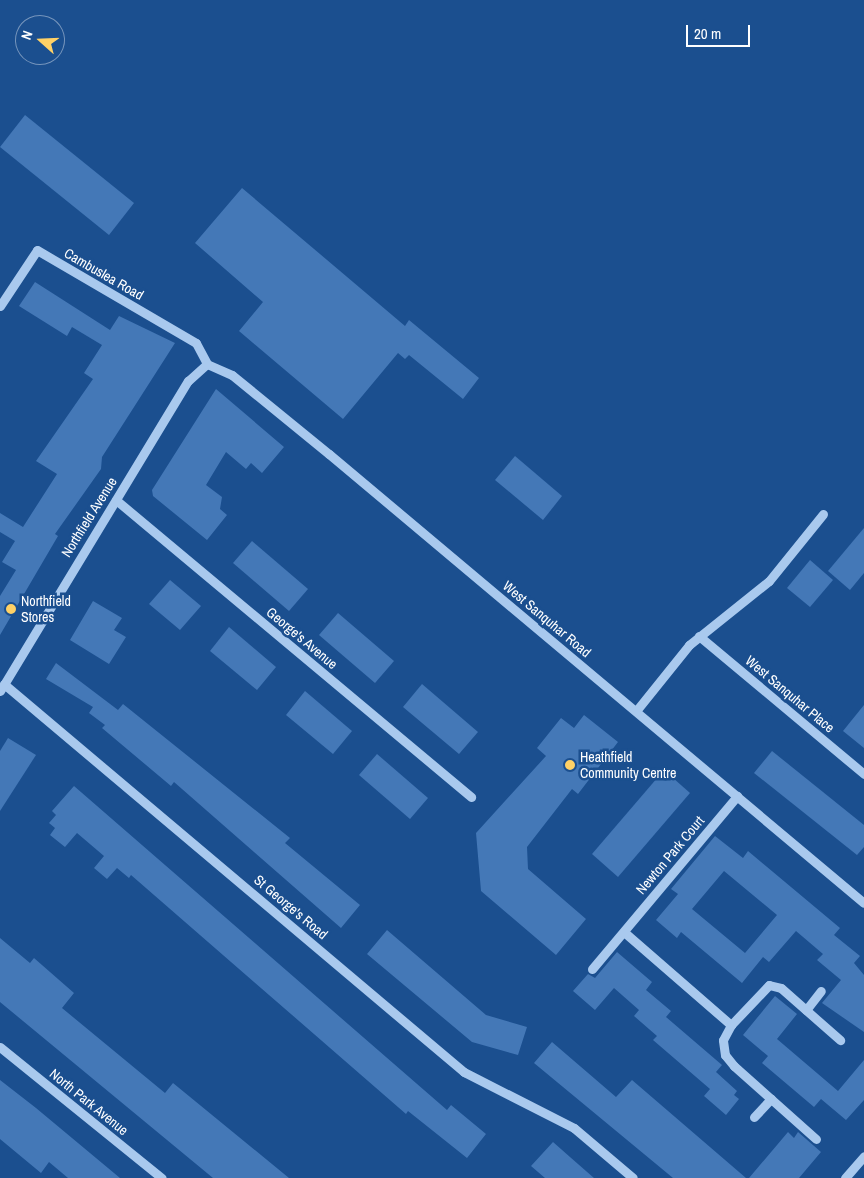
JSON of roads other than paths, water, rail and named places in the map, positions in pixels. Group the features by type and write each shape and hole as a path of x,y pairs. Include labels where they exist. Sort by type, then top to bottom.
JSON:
{"street":[{"name":"Cambuslea Road","path":"0,306 37,250 196,343 207,364"},
{"name":"Northfield Avenue","path":"2,688 188,381 207,364"},
{"name":"West Sanquhar Road","path":"207,364 232,374 864,903"},
{"name":"George's Avenue","path":"116,500 471,797"},
{"path":"636,711 698,636 769,581 823,514"},
{"name":"West Sanquhar Place","path":"698,636 864,774"},
{"name":"St George's Road","path":"2,688 464,1072 574,1128 633,1178"},
{"name":"Newton Park Court","path":"592,969 737,796"},
{"path":"624,932 731,1025"},
{"path":"816,1139 725,1054 723,1040 731,1025 769,985 781,988 840,1040"},
{"path":"806,1010 821,991"},
{"name":"North Park Avenue","path":"0,1047 162,1178"},
{"path":"754,1117 771,1099"},
{"path":"845,1178 864,1156"}],"place":[{"name":"Northfield Stores","path":"11,609"},
{"name":"Heathfield Community Centre","path":"570,765"}]}
